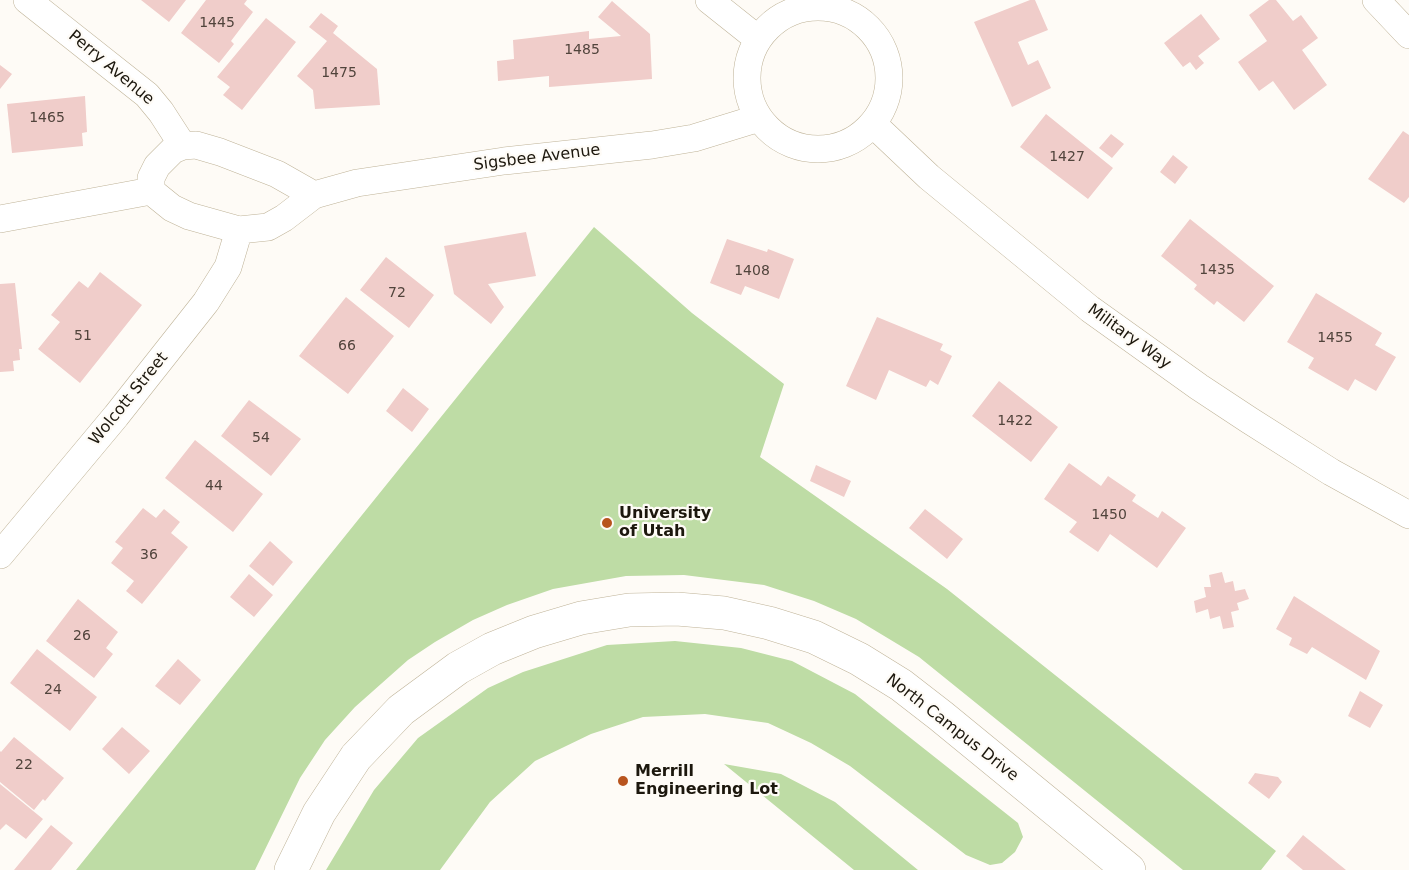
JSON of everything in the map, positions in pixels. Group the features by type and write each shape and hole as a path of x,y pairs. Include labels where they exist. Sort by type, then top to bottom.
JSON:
{"main road":[{"name":"North Campus Drive","path":"291,870 319,813 356,757 401,710 458,668 492,649 534,632 581,618 629,610 678,609 724,613 769,623 814,637 860,659 901,685 1129,870"}],"street":[{"name":"Perry Avenue","path":"27,0 147,95 168,121 183,146"},
{"path":"709,0 758,39"},
{"path":"1376,0 1409,35"},
{"path":"854,7 885,52 890,78 886,103 873,124 857,139 836,148 814,150 793,145 774,135 759,118 750,99 747,78 749,58 758,39 783,15 806,8 854,7"},
{"name":"Sigsbee Avenue","path":"151,191 172,208 189,216 239,230 268,227 314,195 357,183 504,161 694,138 759,118"},
{"name":"Military Way","path":"873,124 951,195 1090,309 1249,420 1331,472 1409,515"},
{"path":"0,219 151,191 151,178 157,166 173,150 196,145 277,174 314,195"},
{"name":"Wolcott Street","path":"0,555 207,302 228,267 239,230"}],"green space":[{"path":"594,227 692,313 784,384 760,457 947,589 1276,851 1261,870 1183,870 919,657 856,619 814,601 764,585 684,575 626,576 553,589 473,620 408,660 355,707 325,740 300,778 255,870 76,870"},
{"path":"675,641 741,648 792,661 855,694 1018,823 1023,837 1015,852 1002,863 990,865 966,855 850,766 811,743 768,723 705,714 643,717 591,734 535,761 490,802 440,870 326,870 374,790 418,738 488,688 523,672 607,645"},
{"path":"724,764 781,774 835,802 918,870 854,870"}],"building":[{"path":"141,0 186,0 169,22"},
{"path":"206,0 247,0 244,4 253,12 231,41 234,44 219,63 181,33"},
{"path":"1035,0 1048,30 1018,42 1028,65 1038,60 1051,88 1012,107 974,22"},
{"path":"1269,0 1276,0 1293,21 1301,15 1318,38 1302,50 1327,85 1294,110 1273,81 1259,91 1238,62 1267,41 1249,15"},
{"path":"612,1 650,34 652,79 549,87 549,76 498,81 497,61 514,59 513,40 589,31 589,39 621,36 598,17"},
{"path":"321,13 338,26 333,33 377,69 380,105 315,109 313,90 297,76 327,41 309,27"},
{"path":"1201,14 1220,39 1198,56 1204,63 1196,70 1190,62 1183,67 1164,43"},
{"path":"266,18 296,42 242,110 223,95 230,87 217,77"},
{"path":"0,65 12,74 0,89"},
{"path":"85,96 87,132 82,133 83,146 12,153 7,104"},
{"path":"1046,114 1113,168 1088,199 1020,147"},
{"path":"1403,131 1409,135 1409,197 1404,203 1368,179"},
{"path":"1111,134 1124,144 1112,158 1099,148"},
{"path":"1173,155 1188,167 1175,184 1160,172"},
{"path":"1190,219 1274,286 1244,322 1217,301 1214,305 1194,289 1197,285 1161,256"},
{"path":"526,232 536,276 488,284 504,307 491,324 454,294 444,246"},
{"path":"727,239 767,252 768,249 794,259 779,299 745,286 741,295 710,283"},
{"path":"386,257 434,295 409,328 360,290"},
{"path":"100,272 142,305 80,383 38,349 60,322 51,315 79,281 88,288"},
{"path":"15,283 22,349 19,349 20,360 13,361 14,371 0,372 0,284"},
{"path":"1316,293 1382,333 1375,345 1396,357 1376,391 1355,379 1348,391 1308,368 1314,358 1287,342"},
{"path":"346,297 394,336 348,394 299,356"},
{"path":"877,317 943,344 940,350 952,356 938,385 930,380 926,387 889,370 876,400 846,386"},
{"path":"999,381 1058,427 1031,462 972,416"},
{"path":"403,388 429,409 412,432 386,411"},
{"path":"249,400 301,439 271,476 221,436"},
{"path":"195,440 263,494 233,532 165,478"},
{"path":"1069,463 1101,486 1108,476 1136,495 1132,501 1158,518 1162,511 1186,528 1157,568 1110,534 1098,552 1069,532 1077,522 1044,499"},
{"path":"816,465 851,481 844,497 810,481"},
{"path":"143,508 156,518 164,509 180,522 171,533 188,547 142,604 126,591 134,581 111,563 123,548 115,542"},
{"path":"925,509 963,539 947,559 909,528"},
{"path":"270,541 293,562 273,586 249,566"},
{"path":"1222,572 1225,583 1233,581 1235,591 1245,589 1249,599 1237,603 1239,610 1231,612 1234,627 1223,629 1220,616 1210,619 1208,609 1196,613 1194,601 1206,597 1204,587 1211,587 1209,575"},
{"path":"249,574 273,595 254,617 230,597"},
{"path":"1294,596 1380,651 1366,680 1312,647 1307,654 1289,645 1292,638 1276,629"},
{"path":"78,599 118,632 106,648 113,654 94,678 46,641"},
{"path":"37,649 97,697 70,731 10,683"},
{"path":"178,659 201,680 180,705 155,686"},
{"path":"1360,691 1383,705 1370,728 1348,716"},
{"path":"122,727 150,751 129,774 102,749"},
{"path":"14,737 64,778 45,801 43,799 34,810 0,782 0,751"},
{"path":"1255,773 1278,777 1282,782 1269,799 1248,783"},
{"path":"0,784 43,819 26,839 6,824 0,830"},
{"path":"51,825 73,843 51,870 14,870"},
{"path":"1303,835 1346,870 1303,870 1286,856"}],"place":[{"name":"University of Utah","path":"607,523"},
{"name":"Merrill Engineering Lot","path":"623,781"}]}
